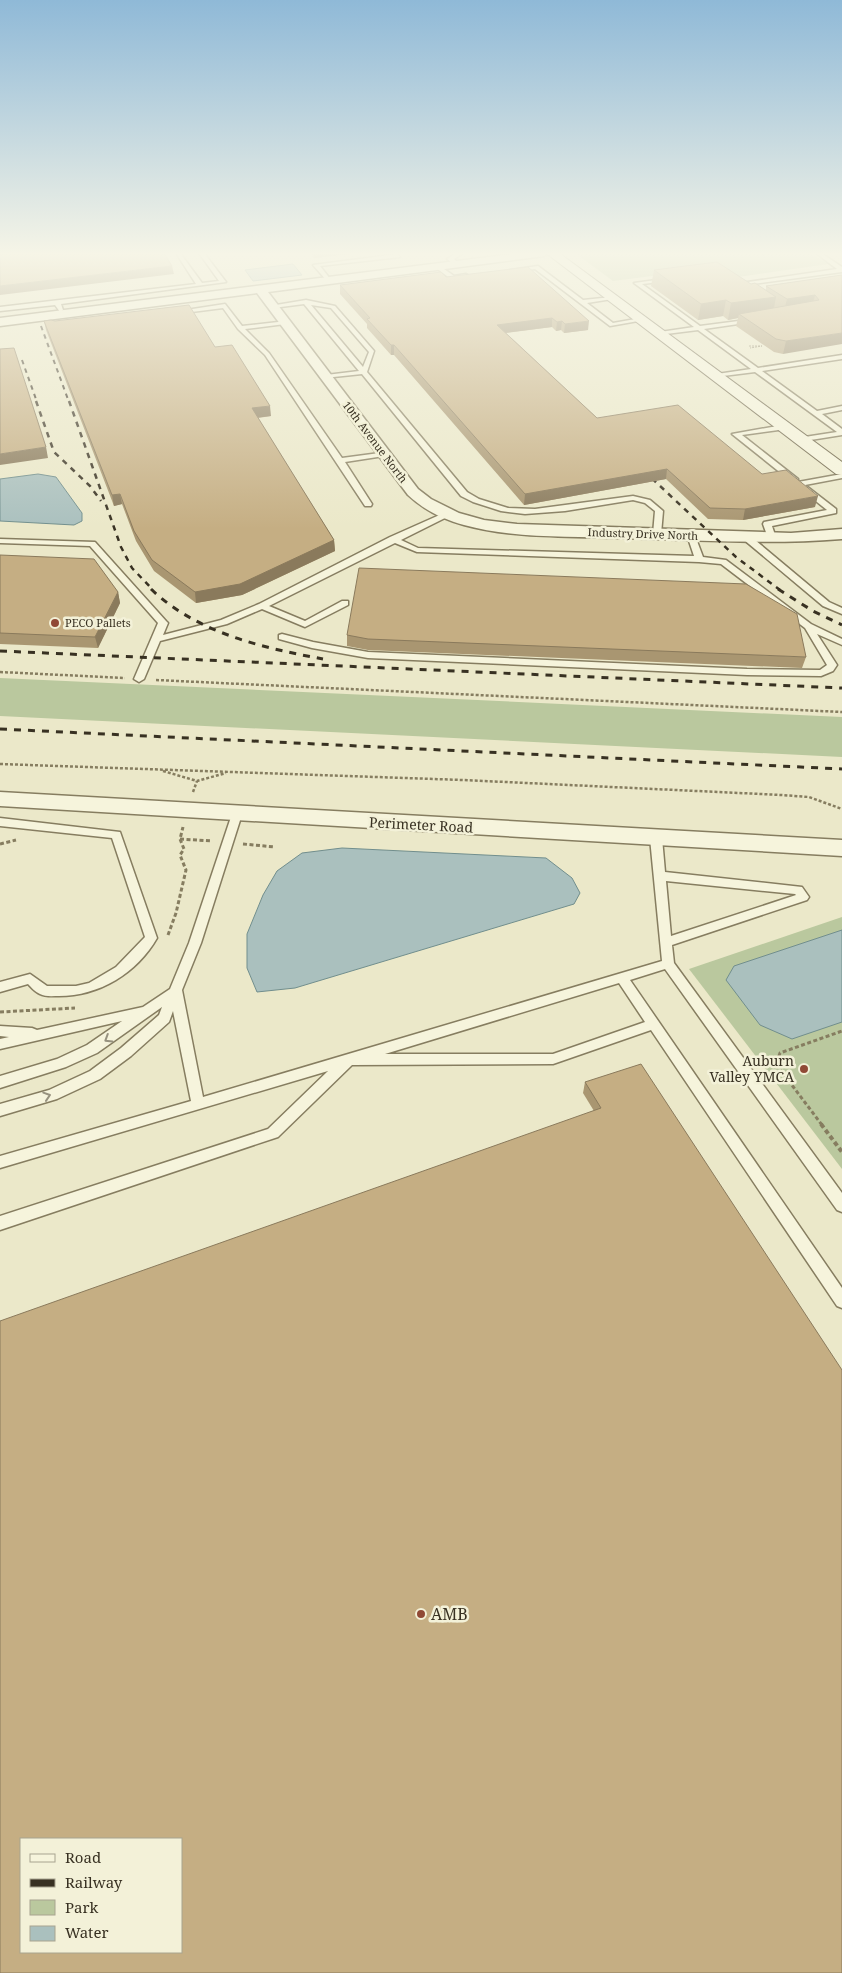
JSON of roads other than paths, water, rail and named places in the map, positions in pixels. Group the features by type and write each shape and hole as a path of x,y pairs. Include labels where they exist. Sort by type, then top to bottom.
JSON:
{"street":[{"name":"10th Avenue North","path":"302,345 418,497 444,515"},
{"path":"675,345 842,470"},
{"name":"Industry Drive North","path":"444,515 490,526 516,529 772,538 805,538 842,534"},
{"name":"Perimeter Road","path":"0,799 842,848"}],"lane":[{"path":"258,345 267,354 368,504"},
{"path":"342,345 464,494 477,502 494,508 534,511 572,508 618,499 635,498 651,503 659,511 657,534"},
{"path":"364,372 372,352 366,345"},
{"path":"723,345 842,432"},
{"path":"716,376 842,357"},
{"path":"326,377 364,372"},
{"path":"816,413 842,408"},
{"path":"772,538 768,524 833,511 736,434 783,427"},
{"path":"801,440 842,432"},
{"path":"340,461 384,454"},
{"path":"799,484 842,476"},
{"path":"156,638 224,622 262,606 444,515"},
{"path":"691,535 699,559"},
{"path":"746,537 826,604 842,611"},
{"path":"393,539 417,550 699,559 723,562 808,626 842,642"},
{"path":"0,541 92,544 163,623 139,679"},
{"path":"345,603 282,637 312,645 368,655 747,672 821,673 830,669 832,665 808,626"},
{"path":"262,606 306,624"},
{"path":"0,1110 52,1095 95,1075 126,1052 164,1018 206,910 236,814"},
{"path":"0,822 116,835 151,938 125,968 101,984 80,990 44,990 30,979 0,987"},
{"path":"656,838 668,964 842,1205"},
{"path":"660,876 798,890 803,897 666,942"},
{"path":"0,1162 668,964"},
{"path":"622,978 842,1301"},
{"path":"0,1082 61,1063 92,1049 176,991"},
{"path":"176,991 198,1104"},
{"path":"0,1044 149,1010"},
{"path":"0,1223 273,1133 349,1060 553,1059 654,1024"},
{"path":"0,1031 47,1034"}],"water":[{"path":"38,474 56,477 82,513 82,521 74,525 0,521 0,479"},
{"path":"342,848 546,858 572,878 580,893 574,904 295,988 257,992 247,968 247,934 263,895 277,871 302,853"},
{"path":"842,930 842,1022 792,1039 760,1025 726,980 734,966"}],"railway":[{"path":"48,345 69,402"},
{"path":"22,360 37,402"},
{"path":"36,401 54,452 90,486 101,501"},
{"path":"69,401 121,547 132,568 153,590"},
{"path":"644,471 736,557 780,590"},
{"path":"151,589 169,604 210,628 254,644 323,659"},
{"path":"778,589 813,611 842,625"},
{"path":"0,651 842,688"},
{"path":"0,729 842,769"}],"place":[{"name":"PECO Pallets","path":"55,623"},
{"name":"Auburn Valley YMCA","path":"804,1069"},
{"name":"AMB","path":"421,1614"}]}
